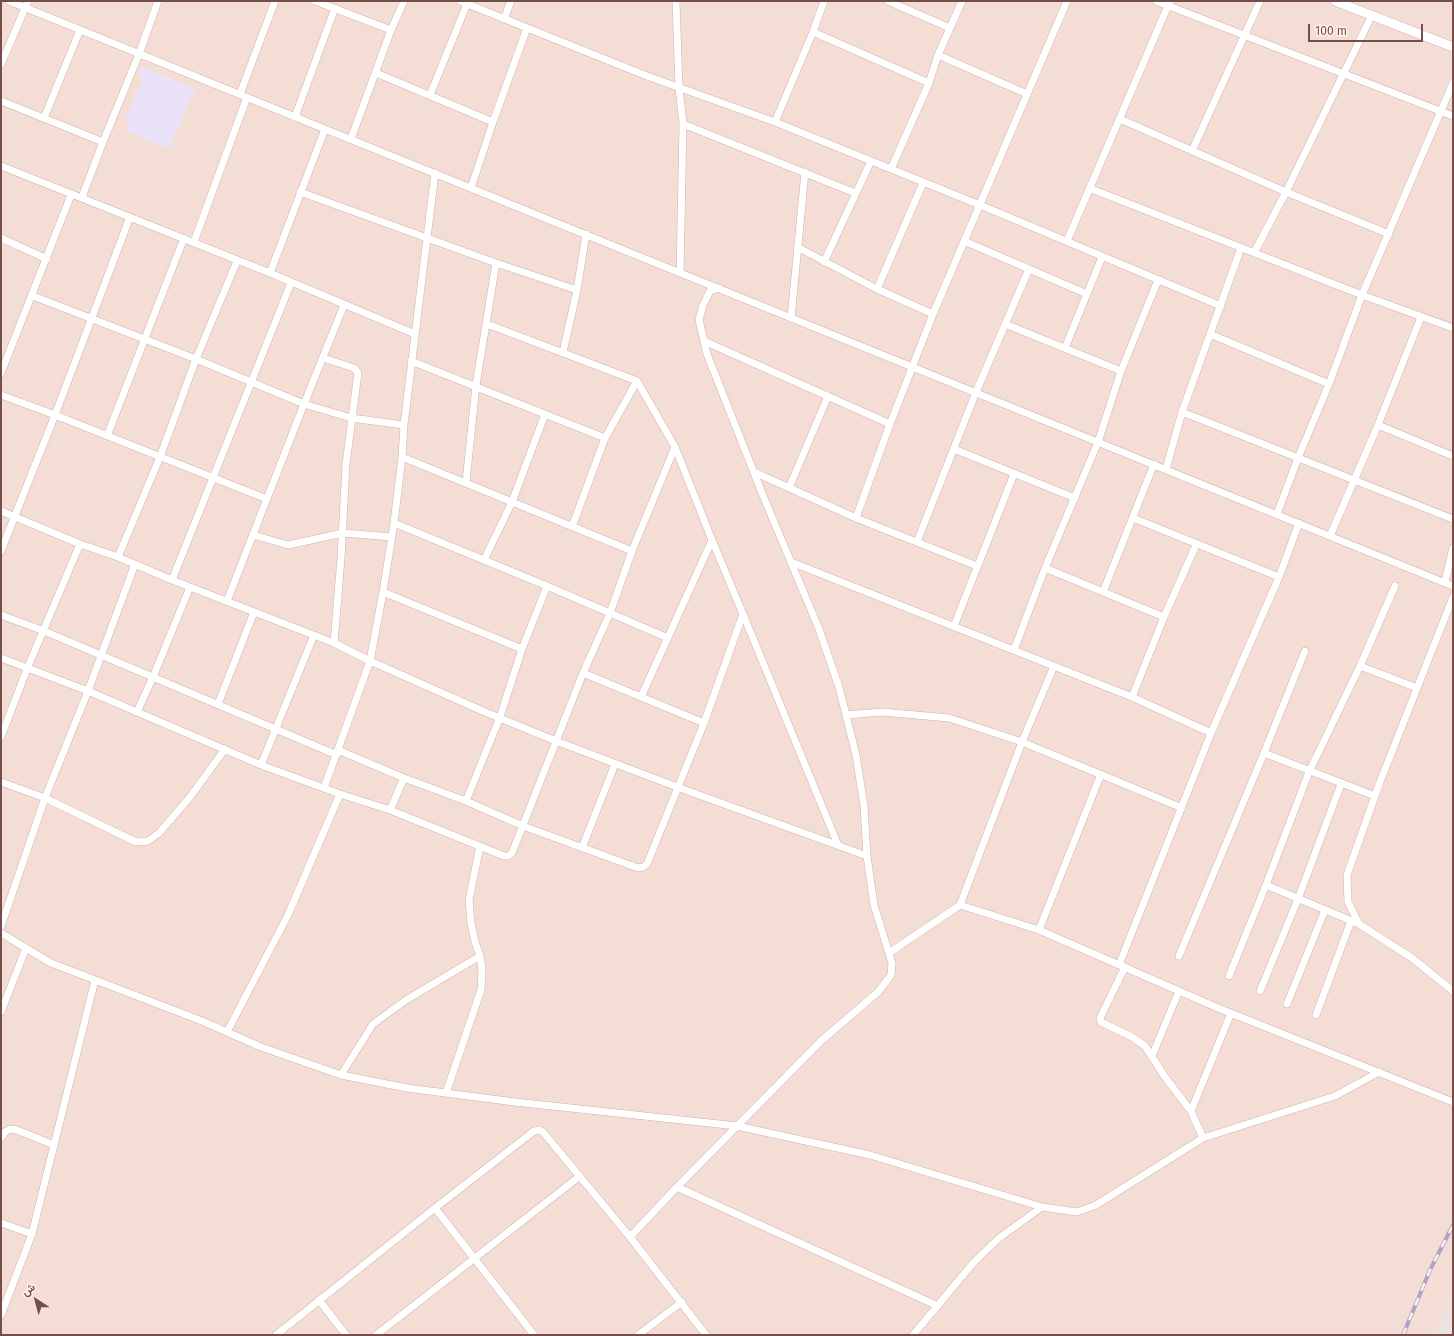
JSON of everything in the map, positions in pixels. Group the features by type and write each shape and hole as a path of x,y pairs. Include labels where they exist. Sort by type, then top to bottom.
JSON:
{"street":[{"path":"10,1 27,4 80,30 1453,586"},
{"path":"82,197 139,54 158,1"},
{"path":"240,94 275,1"},
{"path":"315,1 391,30"},
{"path":"351,140 391,30 404,1"},
{"path":"504,19 511,1"},
{"path":"676,1 679,88 683,124 680,273"},
{"path":"775,122 813,32 824,1"},
{"path":"888,1 950,28"},
{"path":"890,169 929,83 938,55 962,1"},
{"path":"856,518 890,424 934,314 1067,1"},
{"path":"1156,1 1169,3 1244,35 1453,116"},
{"path":"1192,151 1260,1"},
{"path":"1335,1 1453,47"},
{"path":"430,95 463,3 679,88 775,122 980,205 1221,306"},
{"path":"1067,242 1169,3"},
{"path":"1,64 3,54 27,4"},
{"path":"295,116 335,8"},
{"path":"1254,253 1286,192 1372,15"},
{"path":"471,188 527,28"},
{"path":"44,118 80,30"},
{"path":"813,32 929,83"},
{"path":"938,55 1027,94"},
{"path":"376,73 493,122"},
{"path":"1277,514 1298,458 1329,384 1362,295 1453,83"},
{"path":"194,242 247,97"},
{"path":"1,101 103,142"},
{"path":"1120,119 1286,192 1389,234"},
{"path":"683,124 855,193"},
{"path":"270,273 325,129"},
{"path":"824,262 871,161"},
{"path":"1,166 71,195 82,197 194,242 415,334"},
{"path":"791,318 805,172"},
{"path":"324,788 338,753 370,661 383,592 394,523 426,237 435,173"},
{"path":"877,289 923,183"},
{"path":"1089,188 1362,295 1453,328"},
{"path":"300,192 496,263 577,290"},
{"path":"1,373 71,195"},
{"path":"1,551 55,415 130,217"},
{"path":"564,352 577,290 586,234"},
{"path":"1,238 47,259"},
{"path":"107,436 184,238"},
{"path":"964,241 1087,294"},
{"path":"798,248 877,289 934,314"},
{"path":"1166,469 1182,412 1241,248"},
{"path":"1065,348 1102,257"},
{"path":"118,557 160,457 196,359 237,260"},
{"path":"466,482 476,385 496,263"},
{"path":"917,542 976,392 1029,269"},
{"path":"1014,650 1045,568 1098,442 1121,371 1158,280"},
{"path":"172,580 214,479 291,283"},
{"path":"630,1237 677,1187 821,1041 878,992 891,975 892,963 874,905 867,856 864,806 856,755 840,687 819,628 707,354 699,320 703,305 710,291 719,288"},
{"path":"32,296 196,359 304,404 351,418 404,425"},
{"path":"227,601 344,305"},
{"path":"1330,536 1378,425 1421,317"},
{"path":"487,324 637,381 675,447 838,845"},
{"path":"1005,324 1121,371"},
{"path":"1210,334 1329,384"},
{"path":"704,341 890,424"},
{"path":"323,358 354,368 358,373 346,464 343,532 334,643"},
{"path":"412,361 476,385 605,438"},
{"path":"572,527 605,438 637,381"},
{"path":"1,395 267,499"},
{"path":"790,488 828,396"},
{"path":"1182,412 1453,520"},
{"path":"484,560 512,502 545,414"},
{"path":"1378,425 1453,456"},
{"path":"1,658 88,691 261,765 340,794 390,810 504,856 508,856 512,853 583,673 610,613 632,551 675,447"},
{"path":"954,449 1075,498"},
{"path":"402,457 632,551"},
{"path":"1103,592 1154,464"},
{"path":"754,472 856,518 977,566"},
{"path":"954,626 1014,474"},
{"path":"1,511 80,544 118,557 172,580 334,643 370,661 485,712 556,741 867,856"},
{"path":"1133,518 1196,545 1279,577"},
{"path":"394,523 668,638"},
{"path":"1203,1138 1191,1111 1165,1077 1145,1046 1132,1037 1101,1022 1100,1018 1122,966 1212,733 1279,577 1299,523"},
{"path":"253,535 288,545 343,532 392,537"},
{"path":"641,697 712,540"},
{"path":"1,737 27,669 80,544"},
{"path":"1132,698 1164,617 1196,545"},
{"path":"1445,582 1453,548"},
{"path":"791,562 1054,666 1212,733"},
{"path":"1,926 45,798 88,691 100,655 135,564"},
{"path":"1045,568 1164,617"},
{"path":"466,801 500,717 522,648 547,586"},
{"path":"1229,976 1266,885 1309,772 1360,666 1395,586"},
{"path":"137,712 190,587"},
{"path":"383,592 522,648"},
{"path":"1359,924 1348,902 1347,875 1375,796 1453,597"},
{"path":"218,704 254,612"},
{"path":"1,615 44,631 338,753 466,801 523,826 638,868 643,867 646,864 704,723 744,614"},
{"path":"261,765 314,635"},
{"path":"1179,956 1264,753 1305,650"},
{"path":"889,953 960,905 1022,742 1054,666"},
{"path":"1360,666 1417,688"},
{"path":"583,673 704,723"},
{"path":"846,715 882,712 950,718 1022,742 1182,808"},
{"path":"1,782 45,798 136,842 148,841 159,833 190,796 225,749"},
{"path":"1264,753 1309,772 1375,796"},
{"path":"582,848 615,764"},
{"path":"1039,930 1101,774"},
{"path":"390,810 404,778"},
{"path":"1260,991 1298,899 1341,784"},
{"path":"227,1032 288,915 340,794"},
{"path":"446,1093 481,990 482,969 471,923 469,900 480,846"},
{"path":"1266,885 1359,924 1412,958 1453,991"},
{"path":"960,905 1039,930 1231,1013 1453,1102"},
{"path":"1287,1004 1325,910"},
{"path":"1316,1015 1351,921"},
{"path":"1,933 51,963 227,1032 261,1047 341,1075 407,1088 737,1126 870,1155 1042,1207 1077,1212 1096,1205 1203,1138 1336,1096 1379,1072"},
{"path":"1,1012 26,948"},
{"path":"341,1075 373,1024 406,1000 480,956"},
{"path":"1,1315 32,1234 95,980"},
{"path":"1152,1056 1179,991"},
{"path":"1191,1111 1231,1013"},
{"path":"1,1138 5,1132 10,1129 17,1130 54,1145"},
{"path":"276,1335 434,1208 534,1131 539,1130 543,1132 630,1237 682,1302 706,1335"},
{"path":"376,1335 580,1176"},
{"path":"677,1187 938,1306"},
{"path":"913,1335 974,1262 999,1238 1042,1207"},
{"path":"434,1208 534,1335"},
{"path":"1,1222 32,1234"},
{"path":"319,1300 346,1335"},
{"path":"638,1335 682,1302"}],"shaded area":[{"path":"1,1 1453,1 1453,1335 1,1335"},
{"path":"142,66 195,89 169,149 127,130 130,122 125,120 143,78 138,76"},
{"path":"1453,1296 1453,1335 1433,1335"}],"railway":[{"path":"1403,1335 1430,1270 1453,1225"}]}
